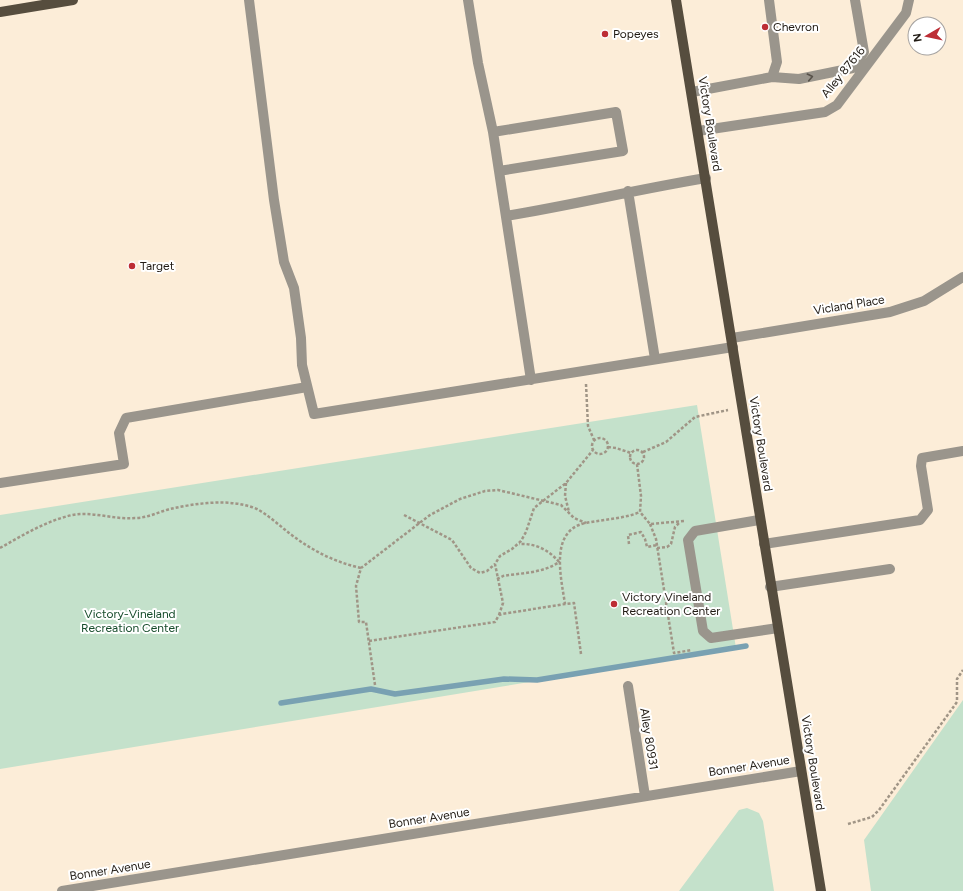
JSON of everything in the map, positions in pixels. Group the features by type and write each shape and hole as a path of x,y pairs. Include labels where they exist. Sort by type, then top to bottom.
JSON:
{"main road":[{"path":"0,12 73,0"},
{"name":"Victory Boulevard","path":"676,0 706,178 759,520 821,891"}],"street":[{"path":"0,483 124,464 119,433 126,418 307,388 302,365 301,338 294,288 284,262 274,200 249,0"},
{"path":"468,0 481,79 493,132 531,380"},
{"path":"769,0 777,62 772,77"},
{"path":"692,92 772,77 799,79 853,68 864,52 855,0"},
{"name":"Alley 87616","path":"698,131 825,112 837,105 906,13 909,0"},
{"path":"493,132 616,112 622,151 499,171"},
{"path":"506,216 577,204 628,192 706,178"},
{"path":"628,192 655,359"},
{"name":"Vicland Place","path":"307,388 314,414 585,371 655,359 732,342 890,312 924,301 963,277"},
{"path":"764,544 920,520 928,510 921,466 922,458 963,451"},
{"path":"759,520 695,531 688,540 703,631 711,638 778,628"},
{"path":"770,587 890,569"},
{"name":"Alley 80931","path":"628,686 645,796"},
{"name":"Bonner Avenue","path":"62,891 801,771"}],"path":[{"path":"585,371 589,401 588,426 594,440 592,445 593,450 597,454 602,454 607,451 608,443 604,439 598,438 594,440"},
{"path":"608,447 631,453 637,450 643,452 666,442 695,417 702,414 742,407"},
{"path":"404,515 418,524 452,540 471,568 480,573 487,571 496,564 500,556 519,544 526,532 534,508 566,483 593,450"},
{"path":"637,464 642,463 644,459 643,452"},
{"path":"631,453 631,460 637,464 641,496 640,512 650,524 657,547 674,653 692,650"},
{"path":"566,483 565,496 570,513"},
{"path":"375,685 366,622 359,622 356,586 362,568 418,524 430,515 460,499 484,491 498,490 542,502 561,505 574,518 586,523"},
{"path":"0,548 44,525 71,516 94,514 133,519 150,516 170,509 207,504 235,503 258,510 308,546 322,554 347,565 362,568"},
{"path":"565,604 559,562 561,545 568,532 577,525 627,518 640,512"},
{"path":"650,524 691,520"},
{"path":"629,544 628,534 641,532 647,547 667,547 671,544 675,527 678,523 684,521"},
{"path":"519,544 538,546 554,556 559,562"},
{"path":"497,579 503,576 543,570 553,567 559,562"},
{"path":"369,641 495,622 503,603 497,579 496,564"},
{"path":"499,615 574,603 581,654"},
{"path":"848,824 872,817 879,810 957,702 957,679 963,670"}],"green space":[{"name":"Victory-Vineland Recreation Center","path":"697,405 736,648 0,769 0,515"},
{"path":"963,700 963,891 871,891 864,840"},
{"path":"747,808 759,813 763,821 774,891 679,891 739,810"}],"waterway":[{"path":"281,703 371,689 395,694 504,679 537,680 746,646"}],"place":[{"name":"Chevron","path":"765,27"},
{"name":"Popeyes","path":"605,34"},
{"name":"Target","path":"132,266"},
{"name":"Victory Vineland Recreation Center","path":"614,604"}]}
